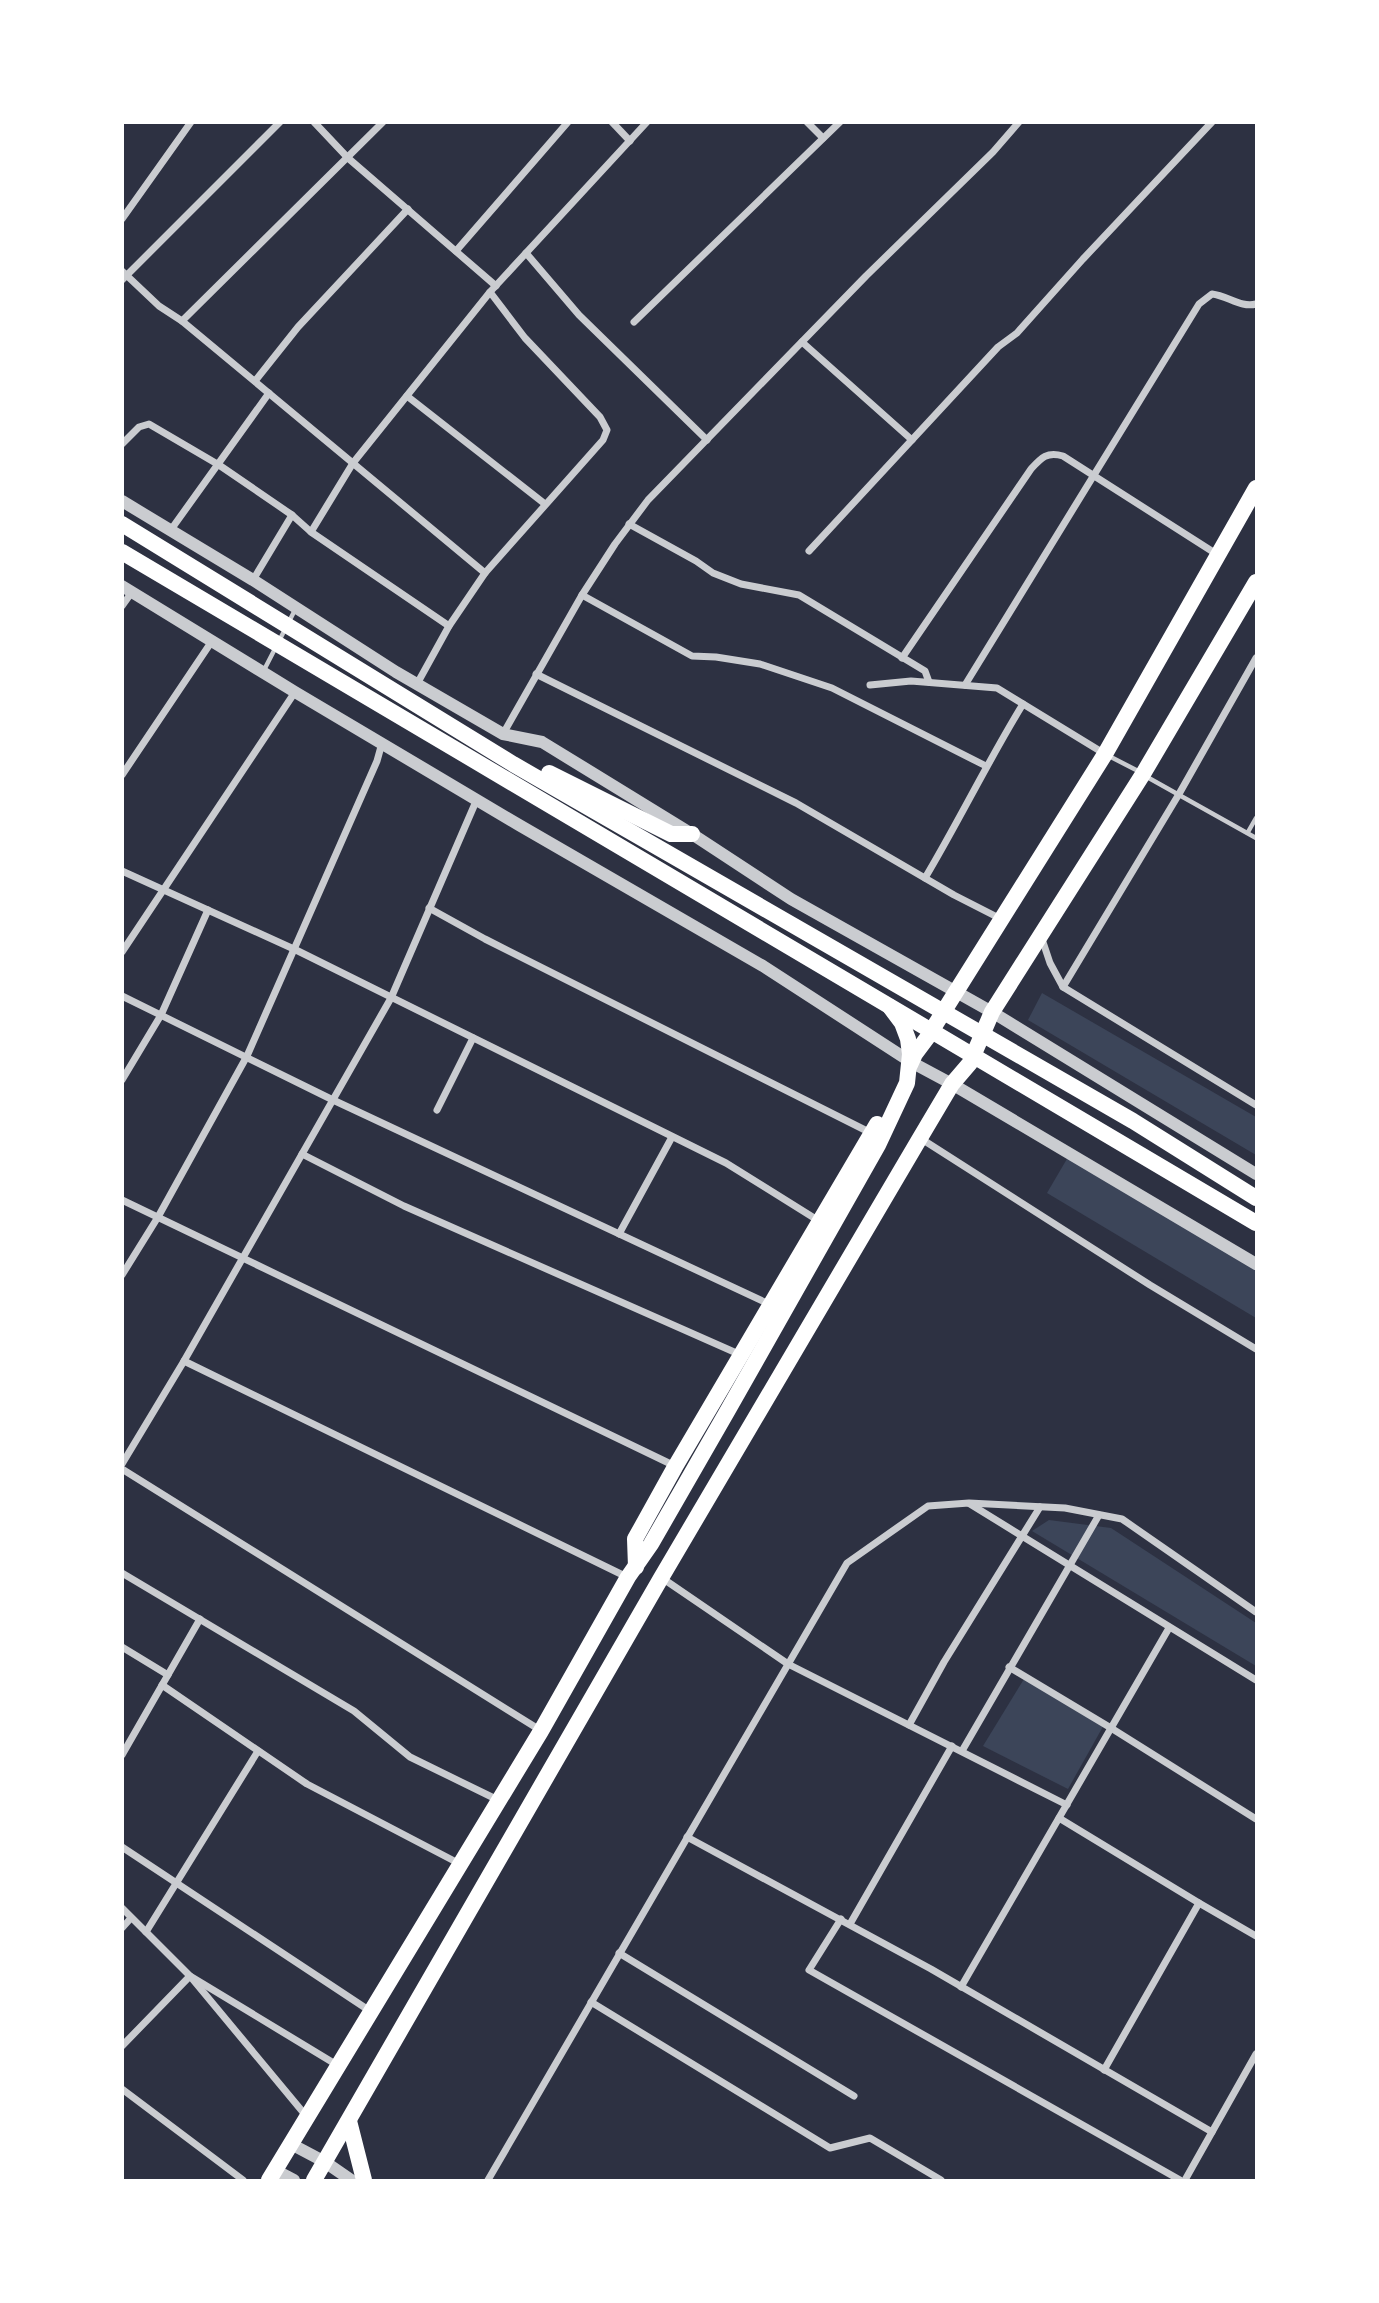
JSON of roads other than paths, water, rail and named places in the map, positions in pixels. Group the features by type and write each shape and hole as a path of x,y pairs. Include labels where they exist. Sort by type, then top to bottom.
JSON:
{"main road":[{"path":"632,1572 635,1539 675,1466 772,1305 915,1054 1003,920 1105,754 1256,488"},
{"path":"122,524 513,764 1133,1121 1256,1198"},
{"path":"122,552 1256,1223"},
{"path":"314,2180 661,1578 952,1084 970,1063 992,1012 1143,774 1256,582"},
{"path":"513,764 542,769 671,834 692,834"},
{"path":"272,2175 541,1731 632,1572 651,1544 878,1145 907,1083 910,1054 902,1023 890,1007"},
{"path":"349,2121 365,2180"}],"street":[{"path":"122,219 191,122"},
{"path":"280,122 124,275 485,573"},
{"path":"314,122 348,158 496,286"},
{"path":"182,321 383,122"},
{"path":"456,251 568,122"},
{"path":"612,122 630,141"},
{"path":"311,532 353,463 490,292 647,122"},
{"path":"807,122 823,138"},
{"path":"634,322 840,122"},
{"path":"503,734 582,595 648,500 1020,122"},
{"path":"809,551 998,347 1017,333 1212,122"},
{"path":"255,381 298,327 408,209"},
{"path":"526,253 579,315 707,440"},
{"path":"417,684 449,626 485,573 603,440 607,430 600,417 525,338 490,292"},
{"path":"965,685 1199,304 1212,294 1242,305 1256,304"},
{"path":"802,342 912,440"},
{"path":"170,531 269,393"},
{"path":"407,396 545,504"},
{"path":"122,444 139,427 149,424 219,465 292,515 311,532 449,626"},
{"path":"902,658 1031,469 1047,454 1063,456 1218,556"},
{"path":"122,502 503,734 542,742 692,834 791,899 992,1012 1256,1174"},
{"path":"253,580 292,515"},
{"path":"629,524 713,573 741,584 799,595 925,671 929,682"},
{"path":"122,606 127,589 295,692 763,966 911,1062 1256,1264"},
{"path":"582,595 692,656 760,664 832,688 986,766"},
{"path":"122,775 212,641"},
{"path":"1063,987 1256,659"},
{"path":"536,674 796,803 1003,920"},
{"path":"870,685 911,681 997,688 1105,754"},
{"path":"122,952 295,692"},
{"path":"925,878 1023,704"},
{"path":"122,1275 158,1217 246,1058 296,950 377,761 382,743"},
{"path":"122,1464 184,1361 391,998 477,799"},
{"path":"122,871 296,950 726,1163 820,1221"},
{"path":"429,908 485,939 872,1133"},
{"path":"122,1080 161,1016 208,910"},
{"path":"1041,936 1050,963 1063,987 1256,1105"},
{"path":"122,996 333,1100 772,1305"},
{"path":"436,1110 473,1038"},
{"path":"619,1234 672,1137"},
{"path":"920,1138 1150,1285 1256,1349"},
{"path":"302,1154 404,1206 742,1355"},
{"path":"122,1200 675,1466"},
{"path":"184,1361 632,1572"},
{"path":"122,1469 541,1731"},
{"path":"969,1503 1256,1680"},
{"path":"488,2180 848,1563 928,1506 969,1503 1065,1508 1122,1520 1256,1612"},
{"path":"909,1725 944,1661 1040,1507"},
{"path":"962,1751 1099,1515"},
{"path":"122,1573 354,1711 410,1757 499,1800"},
{"path":"661,1578 788,1664 1067,1805"},
{"path":"122,1755 200,1619"},
{"path":"961,1987 1169,1628"},
{"path":"122,1647 168,1675"},
{"path":"1009,1667 1256,1819"},
{"path":"162,1685 307,1784 460,1864"},
{"path":"850,1924 952,1746"},
{"path":"146,1932 258,1751"},
{"path":"1059,1818 1256,1936"},
{"path":"687,1837 850,1924 1212,2132"},
{"path":"122,1847 372,2012"},
{"path":"1104,2070 1199,1903"},
{"path":"122,1908 190,1976 308,2119"},
{"path":"122,1928 131,1918"},
{"path":"841,1919 809,1970 1182,2180 1256,2054"},
{"path":"620,1953 854,2096"},
{"path":"122,2046 190,1976"},
{"path":"190,1976 339,2067"},
{"path":"591,2002 831,2148 870,2138 941,2180"},
{"path":"122,2089 243,2180"},
{"path":"291,2144 351,2180"},
{"path":"272,2175 294,2180"}],"lane":[{"path":"263,672 296,608"},
{"path":"1105,754 1256,838"},
{"path":"1248,832 1256,818"}]}
